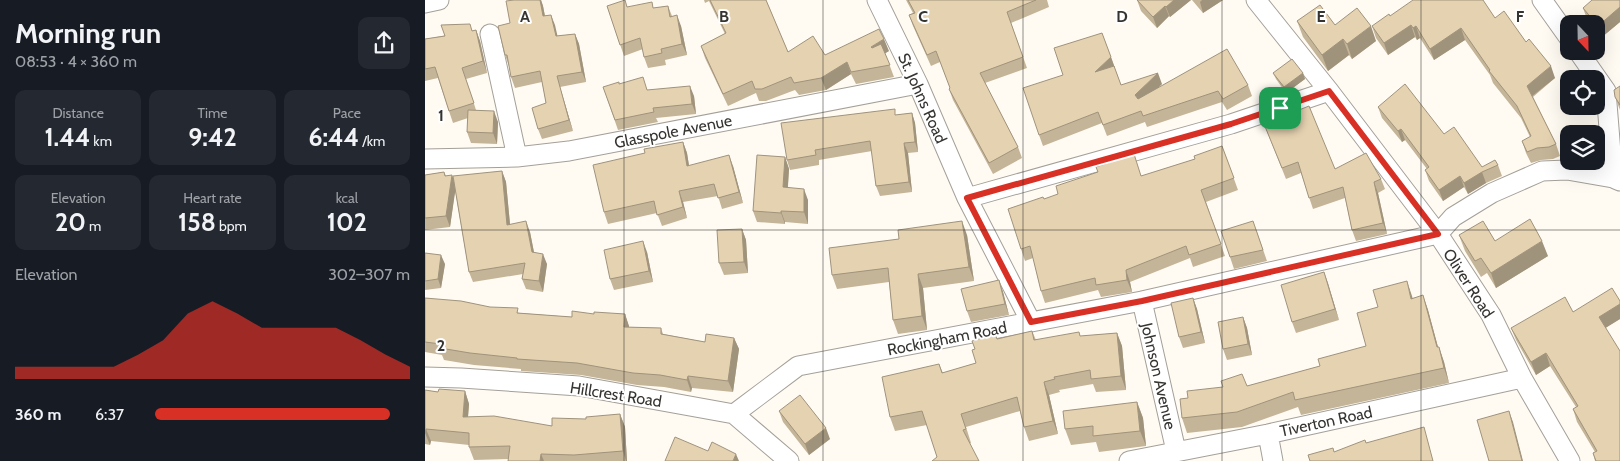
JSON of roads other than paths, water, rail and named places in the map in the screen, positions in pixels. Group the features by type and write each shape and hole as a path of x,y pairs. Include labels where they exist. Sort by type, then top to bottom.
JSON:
{"street":[{"path":"425,2 439,0"},
{"name":"St. Johns Road","path":"877,0 918,84 967,198 1031,322"},
{"name":"Oliver Road","path":"1256,0 1329,91 1438,234 1491,315 1522,378 1570,461"},
{"path":"1541,0 1560,26"},
{"path":"490,34 517,157"},
{"path":"1438,234 1453,217 1492,193 1542,170 1567,170 1618,176 1606,91 1584,60"},
{"name":"Glasspole Avenue","path":"425,158 517,157 569,150 918,84"},
{"path":"967,198 1231,124 1329,91"},
{"name":"Rockingham Road","path":"735,414 798,366 1142,301 1438,234"},
{"name":"Johnson Avenue","path":"1142,301 1177,451"},
{"name":"Hillcrest Road","path":"425,377 579,386 735,414"},
{"name":"Tiverton Road","path":"1129,461 1267,434 1522,378"},
{"path":"735,414 789,461"},
{"path":"1267,434 1273,461"}]}
